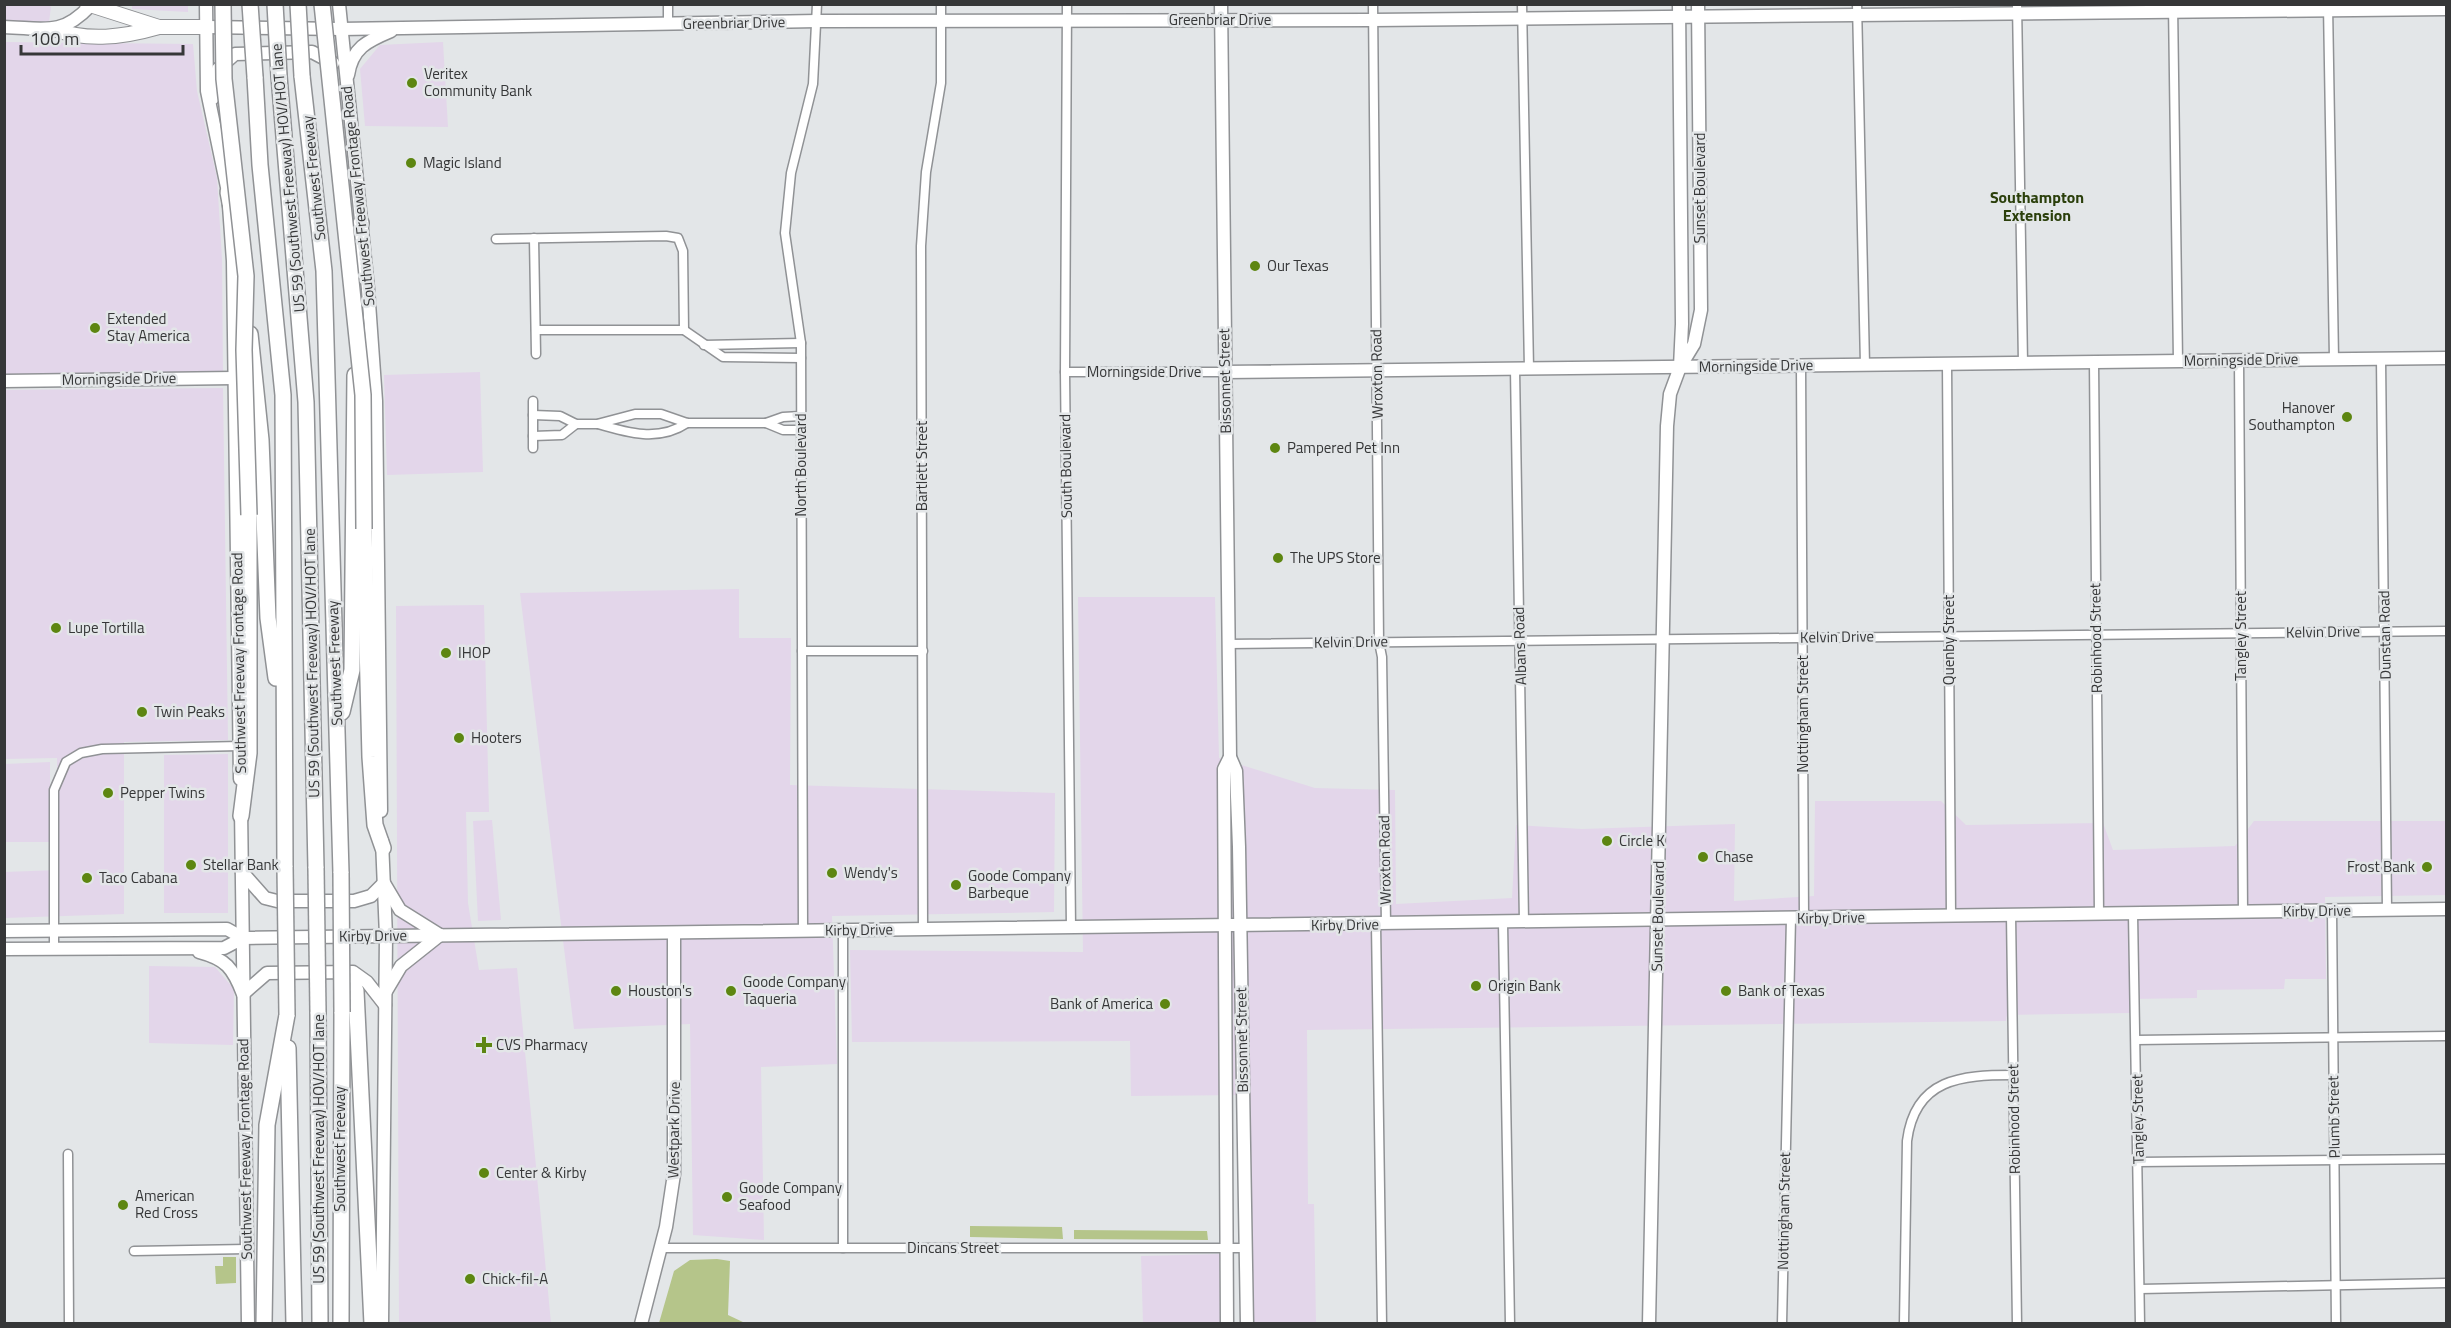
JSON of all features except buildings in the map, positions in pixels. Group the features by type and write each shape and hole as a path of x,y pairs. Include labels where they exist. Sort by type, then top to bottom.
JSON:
{"highway":[{"path":"223,4 224,79 246,276 244,350 249,514 249,753 241,816"},
{"path":"250,4 260,165 283,395 285,867 294,1323"},
{"name":"US 59 (Southwest Freeway) HOV/HOT lane","path":"275,4 306,402 316,868 320,1323"},
{"name":"Southwest Freeway","path":"298,4 302,76 324,271 341,866 341,952 349,1011 341,1323"},
{"path":"322,4 363,394 370,757 375,825 383,848"},
{"path":"228,192 243,270 257,406 268,618 284,735"},
{"path":"337,736 352,670 355,249 361,223"},
{"path":"349,1011 372,1323"},
{"path":"264,1323 267,1125 287,1015"}],"main road":[{"name":"Southwest Freeway Frontage Road","path":"206,4 207,91 228,192 233,261 248,1323"},
{"name":"Southwest Freeway Frontage Road","path":"339,4 376,401 386,936 382,1323"},
{"name":"Bissonnet Street","path":"1221,4 1230,757 1236,771 1247,1323"},
{"name":"Greenbriar Drive","path":"54,30 76,21 89,5 120,10 159,27 341,29 817,21 1523,19 1699,10 2446,9"},
{"name":"Sunset Boulevard","path":"1649,1323 1667,426 1670,394 1680,367 1694,344 1701,310 1699,10"},
{"name":"Sunset Boulevard","path":"1679,11 1680,367"},
{"path":"4,27 54,30 73,37 126,36 159,27"},
{"path":"346,88 355,52 365,41 399,27"},
{"path":"213,127 213,94 218,69 236,54 312,52 334,64 346,88"},
{"name":"Morningside Drive","path":"1225,372 2446,358"},
{"name":"Morningside Drive","path":"4,381 234,378"},
{"name":"Bissonnet Street","path":"1227,1323 1224,769 1230,757"},
{"path":"183,947 210,955 225,963 234,971 243,994 267,973 353,972 385,1000 400,966 440,935 400,910 384,883 371,896 354,901 276,901 265,898 242,872"},
{"name":"Kirby Drive","path":"4,949 224,948 243,938 2446,909"},
{"name":"Kirby Drive","path":"4,931 227,929 243,938"},
{"name":"Westpark Drive","path":"641,1323 661,1248 674,1174 674,933"},
{"path":"1225,1101 1243,1101"}],"street":[{"path":"668,4 668,24"},
{"name":"North Boulevard","path":"803,931 801,343 799,315 787,264 786,205 813,84 817,4"},
{"name":"Bartlett Street","path":"923,930 921,246 926,172 941,82 941,4"},
{"name":"South Boulevard","path":"1066,4 1065,372 1071,928"},
{"name":"Wroxton Road","path":"1373,4 1382,657 1382,1323"},
{"path":"1522,4 1529,369"},
{"path":"2328,8 2334,359"},
{"path":"1857,9 1865,365"},
{"path":"2018,9 2023,363"},
{"path":"2173,9 2178,361"},
{"path":"496,239 666,236 678,238 683,251 684,330"},
{"path":"534,238 536,354"},
{"path":"536,330 684,330 723,357 801,358"},
{"path":"754,343 754,358"},
{"path":"704,345 801,343"},
{"name":"Dunstan Road","path":"2381,359 2387,910"},
{"name":"Tangley Street","path":"2239,361 2244,912"},
{"name":"Robinhood Street","path":"2094,362 2099,914"},
{"name":"Quenby Street","path":"1947,364 1951,916"},
{"name":"Nottingham Street","path":"1801,366 1804,918"},
{"name":"Albans Road","path":"1515,369 1524,922"},
{"name":"Morningside Drive","path":"1065,372 1225,372"},
{"path":"533,401 533,448"},
{"path":"533,416 560,416 576,424 597,424 635,414 661,414 687,423 766,423 783,417 801,416"},
{"path":"597,424 632,434 662,434 687,423"},
{"path":"766,423 783,430 801,430"},
{"path":"533,436 562,435 576,424"},
{"name":"Kelvin Drive","path":"1228,644 2446,631"},
{"path":"802,651 923,651"},
{"path":"54,949 54,790 66,762 81,753 102,749 240,746"},
{"name":"Plumb Street","path":"2331,911 2336,1323"},
{"name":"Tangley Street","path":"2133,914 2140,1323"},
{"name":"Robinhood Street","path":"2011,915 2017,1323"},
{"name":"Nottingham Street","path":"1782,1323 1791,918"},
{"path":"1503,922 1510,1323"},
{"path":"843,931 843,1248"},
{"path":"2136,1040 2446,1036"},
{"path":"1904,1323 1907,1141 1912,1118 1928,1096 1950,1081 1973,1075 2013,1075"},
{"path":"68,1154 69,1323"},
{"path":"2138,1162 2446,1159"},
{"name":"Dincans Street","path":"661,1248 1245,1248"},
{"path":"134,1251 247,1249"},
{"path":"2140,1289 2446,1283"}],"shaded area":[{"path":"4,5 48,5 51,7 49,22 5,23"},
{"path":"132,5 188,5 188,12 132,9"},
{"path":"5,42 193,44 197,91 217,178 222,259 223,375 5,376"},
{"path":"443,42 448,127 365,126 360,69 380,45"},
{"path":"480,372 483,472 387,475 384,375"},
{"path":"223,388 228,740 124,742 124,914 5,918 4,872 59,870 57,758 5,759 5,390"},
{"path":"739,589 739,638 791,638 790,785 1055,793 1054,912 832,916 837,1064 761,1067 764,1240 693,1235 690,1024 574,1029 520,593"},
{"path":"1078,597 1215,597 1219,758 1315,788 1395,790 1396,904 1512,898 1516,825 1582,829 1735,824 1734,901 1814,896 1815,801 1941,801 1966,825 2103,823 2113,850 2235,846 2254,821 2446,821 2446,895 2325,897 2326,979 2285,979 2284,989 2197,990 2197,998 2130,999 2130,1013 2007,1015 2006,1021 1307,1030 1308,1204 1314,1204 1316,1323 1252,1323 1248,1095 1131,1096 1130,1041 852,1042 850,950 1083,952"},
{"path":"484,605 489,812 466,812 468,903 479,970 517,968 551,1323 399,1323 396,606"},
{"path":"228,754 228,913 164,913 164,755"},
{"path":"50,762 50,842 5,842 5,764"},
{"path":"492,820 501,920 478,921 473,821"},
{"path":"149,966 215,967 234,989 233,1045 149,1043"},
{"path":"1221,1254 1223,1323 1143,1323 1141,1256"}],"green space":[{"path":"970,1226 1062,1227 1063,1239 970,1237"},
{"path":"1074,1230 1207,1231 1208,1240 1074,1239"},
{"path":"223,1257 236,1257 236,1283 216,1284 215,1266 223,1266"},
{"path":"690,1260 730,1261 728,1315 745,1323 659,1323 674,1271"}],"place":[{"name":"Veritex Community Bank","path":"412,83"},
{"name":"Magic Island","path":"411,163"},
{"name":"Our Texas","path":"1255,266"},
{"name":"Extended Stay America","path":"95,328"},
{"name":"Hanover Southampton","path":"2347,417"},
{"name":"Pampered Pet Inn","path":"1275,448"},
{"name":"The UPS Store","path":"1278,558"},
{"name":"Lupe Tortilla","path":"56,628"},
{"name":"IHOP","path":"446,653"},
{"name":"Twin Peaks","path":"142,712"},
{"name":"Hooters","path":"459,738"},
{"name":"Pepper Twins","path":"108,793"},
{"name":"Circle K","path":"1607,841"},
{"name":"Chase","path":"1703,857"},
{"name":"Stellar Bank","path":"191,865"},
{"name":"Frost Bank","path":"2427,867"},
{"name":"Wendy's","path":"832,873"},
{"name":"Taco Cabana","path":"87,878"},
{"name":"Goode Company Barbeque","path":"956,885"},
{"name":"Origin Bank","path":"1476,986"},
{"name":"Houston's","path":"616,991"},
{"name":"Goode Company Taqueria","path":"731,991"},
{"name":"Bank of Texas","path":"1726,991"},
{"name":"Bank of America","path":"1165,1004"},
{"name":"CVS Pharmacy","path":"484,1045"},
{"name":"Center & Kirby","path":"484,1173"},
{"name":"Goode Company Seafood","path":"727,1197"},
{"name":"American Red Cross","path":"123,1205"},
{"name":"Chick-fil-A","path":"470,1279"}],"district":[{"name":"Southampton Extension","path":"2037,206"}]}
